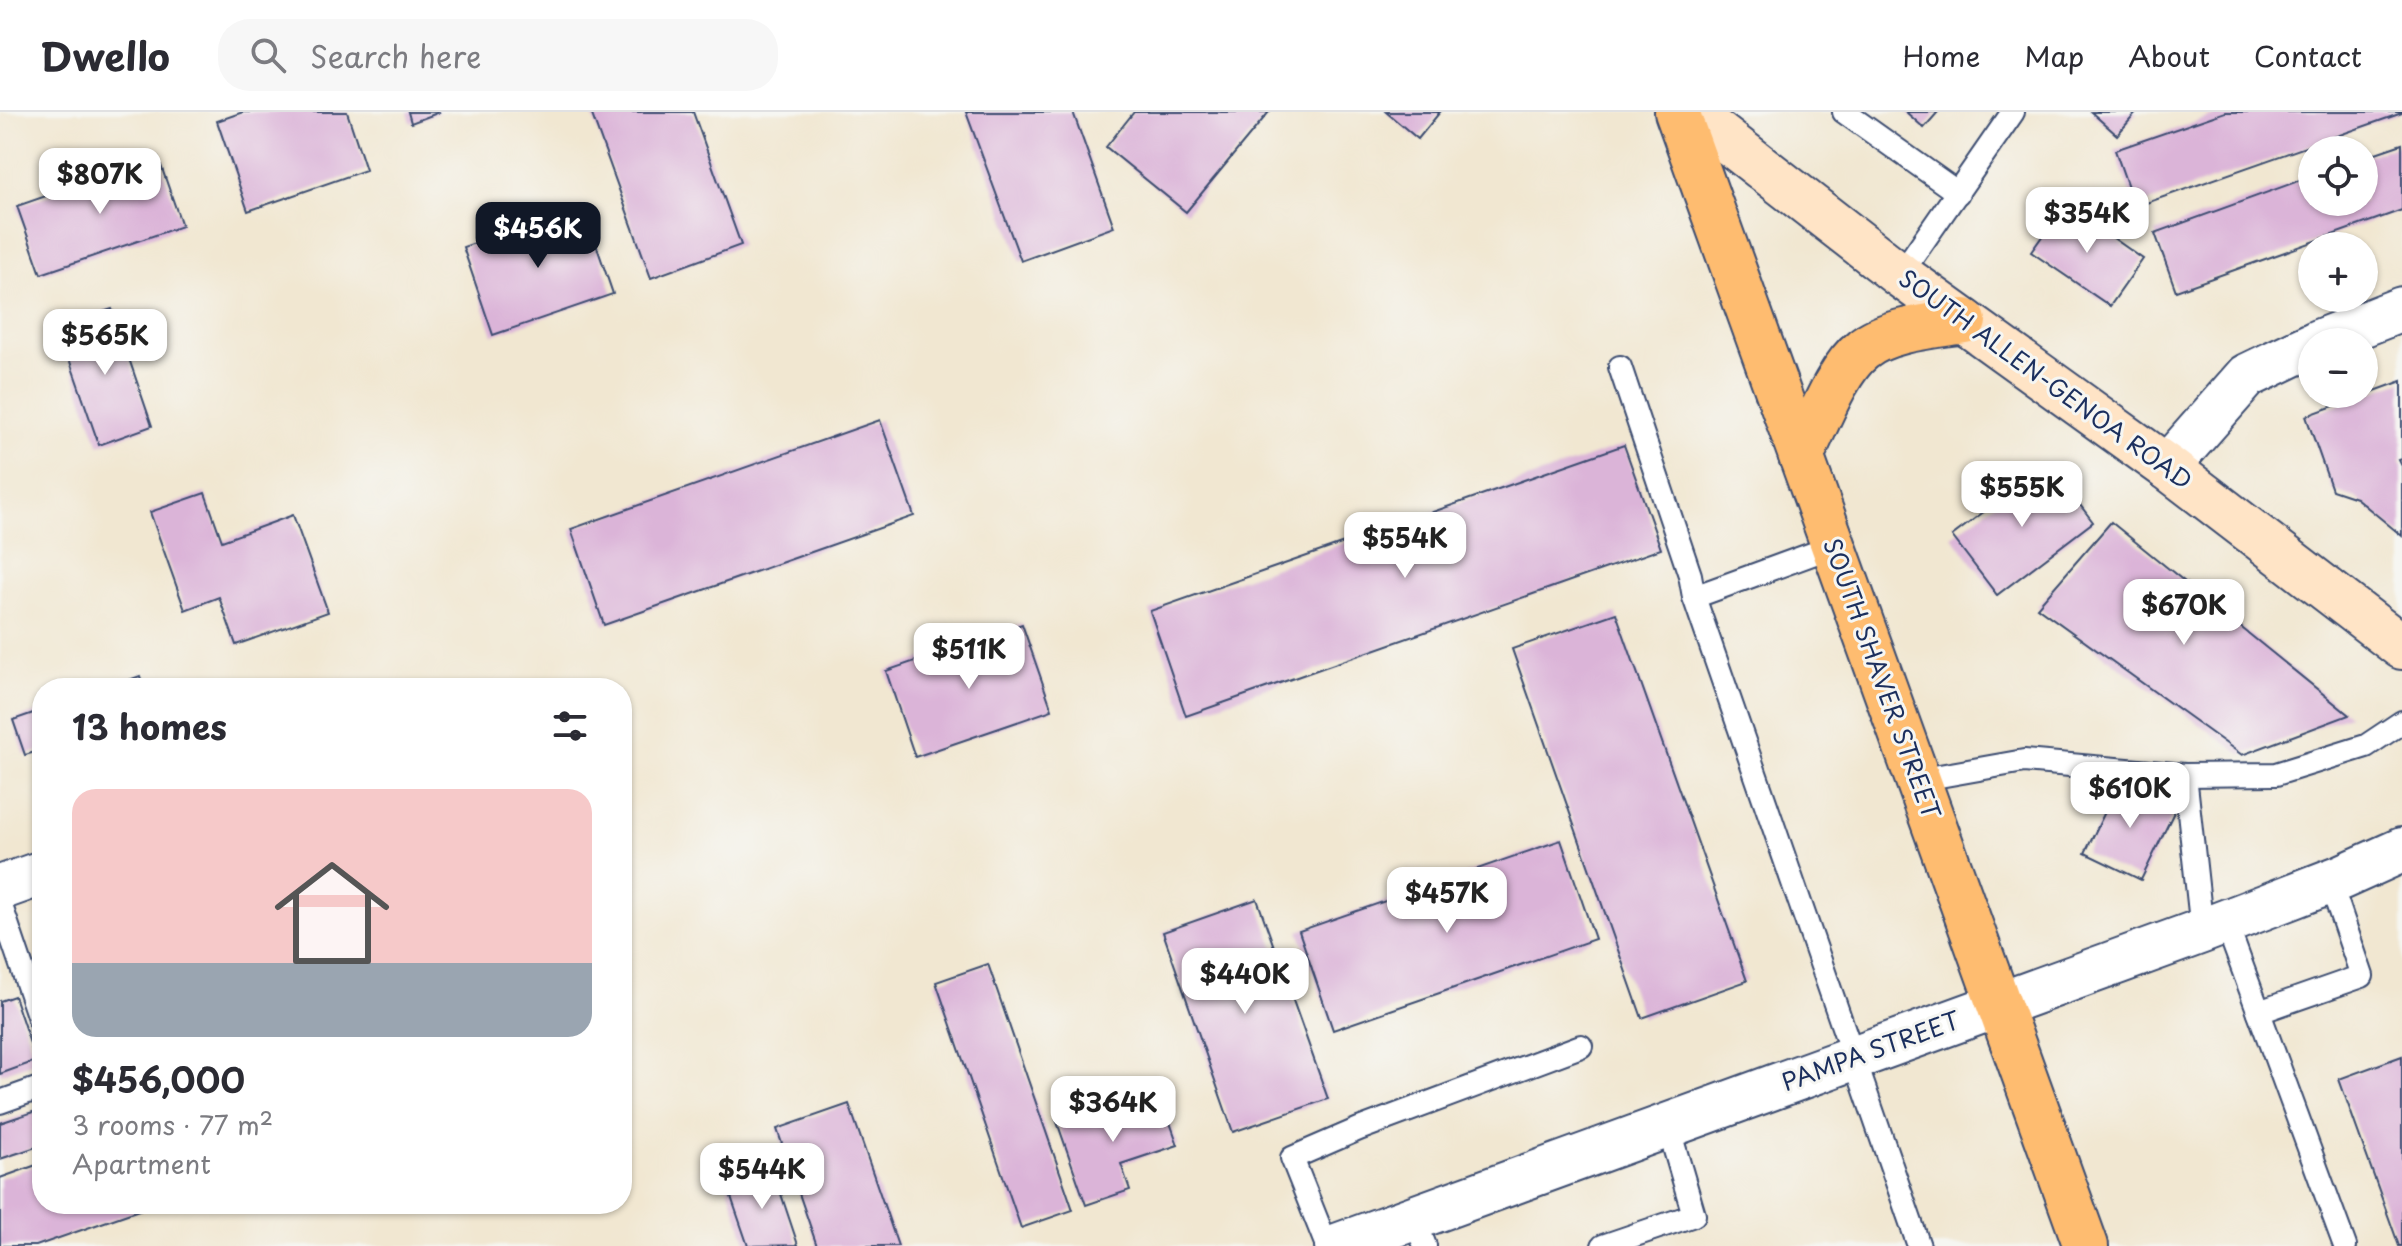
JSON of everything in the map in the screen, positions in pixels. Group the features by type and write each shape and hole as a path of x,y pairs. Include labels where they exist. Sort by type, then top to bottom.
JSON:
{"main road":[{"name":"SOUTH SHAVER STREET","path":"1677,112 2086,1246"},
{"name":"SOUTH ALLEN-GENOA ROAD","path":"1690,112 1900,275 2167,467 2402,647"},
{"path":"1801,456 1842,374 1863,348 1898,332 1964,321"}],"street":[{"path":"2354,328 2402,309"},
{"path":"2167,467 2247,376 2298,352"},
{"name":"PAMPA STREET","path":"1337,1246 1419,1232 1668,1126 2214,927 2402,850"},
{"path":"0,888 32,877"}],"lane":[{"path":"1844,112 1958,193"},
{"path":"1900,275 2013,112"},
{"path":"1620,367 1690,575 1694,597 1919,1246"},
{"path":"1694,597 1834,546"},
{"path":"1917,780 2024,761 2185,775 2276,774 2366,746 2402,722"},
{"path":"2185,775 2214,927 2259,1012 2345,1246"},
{"path":"2259,1012 2362,976 2330,882"},
{"path":"0,903 32,997"},
{"path":"1327,1246 1292,1158 1359,1129 1581,1046"},
{"path":"0,1102 32,1091"},
{"path":"1603,1246 1694,1215 1668,1126"}],"building":[{"path":"243,112 347,112 366,170 248,211 217,121"},
{"path":"408,112 440,112 411,123"},
{"path":"591,112 693,112 741,245 651,278"},
{"path":"966,112 1073,112 1114,227 1021,261"},
{"path":"1134,112 1269,112 1186,212 1106,147"},
{"path":"1386,112 1440,112 1418,139"},
{"path":"1906,112 1938,112 1924,128"},
{"path":"2091,112 2137,112 2117,135"},
{"path":"2225,112 2402,112 2337,136 2298,136 2298,150 2135,207 2115,150"},
{"path":"2402,144 2402,210 2341,232 2298,232 2298,247 2176,291 2155,233 2298,181 2298,216 2378,216 2378,152"},
{"path":"158,157 182,226 41,274 17,206"},
{"path":"2065,204 2143,259 2110,306 2031,252"},
{"path":"583,206 613,294 493,335 463,247"},
{"path":"112,309 152,426 99,445 58,327"},
{"path":"2402,381 2402,459 2399,460 2402,466 2402,536 2356,498 2332,490 2306,416 2328,408 2378,408 2378,390"},
{"path":"880,420 914,516 604,625 571,529"},
{"path":"1624,445 1661,549 1186,716 1150,611"},
{"path":"2048,463 2093,522 1997,595 1952,536"},
{"path":"205,493 222,541 293,515 328,612 236,645 219,597 185,610 150,512"},
{"path":"2111,522 2349,715 2242,755 2037,607"},
{"path":"1616,613 1747,981 1642,1018 1512,649"},
{"path":"1022,624 1052,710 915,757 886,671"},
{"path":"32,713 32,753 25,755 13,720"},
{"path":"2120,781 2176,808 2141,880 2085,853"},
{"path":"1561,840 1595,939 1333,1030 1299,931"},
{"path":"1257,899 1328,1099 1233,1132 1163,932"},
{"path":"988,964 1073,1210 1021,1228 936,982"},
{"path":"14,996 32,1049 32,1062 0,1074 0,1001"},
{"path":"2402,1056 2402,1246 2399,1246 2339,1079"},
{"path":"1161,1097 1178,1145 1121,1164 1130,1190 1086,1205 1056,1119 1102,1103 1107,1116"},
{"path":"849,1104 898,1246 817,1246 777,1129"},
{"path":"32,1112 32,1148 0,1159 0,1123"},
{"path":"32,1167 32,1214 127,1214 36,1246 0,1246 0,1178"},
{"path":"773,1170 798,1245 748,1246 727,1185"}]}
